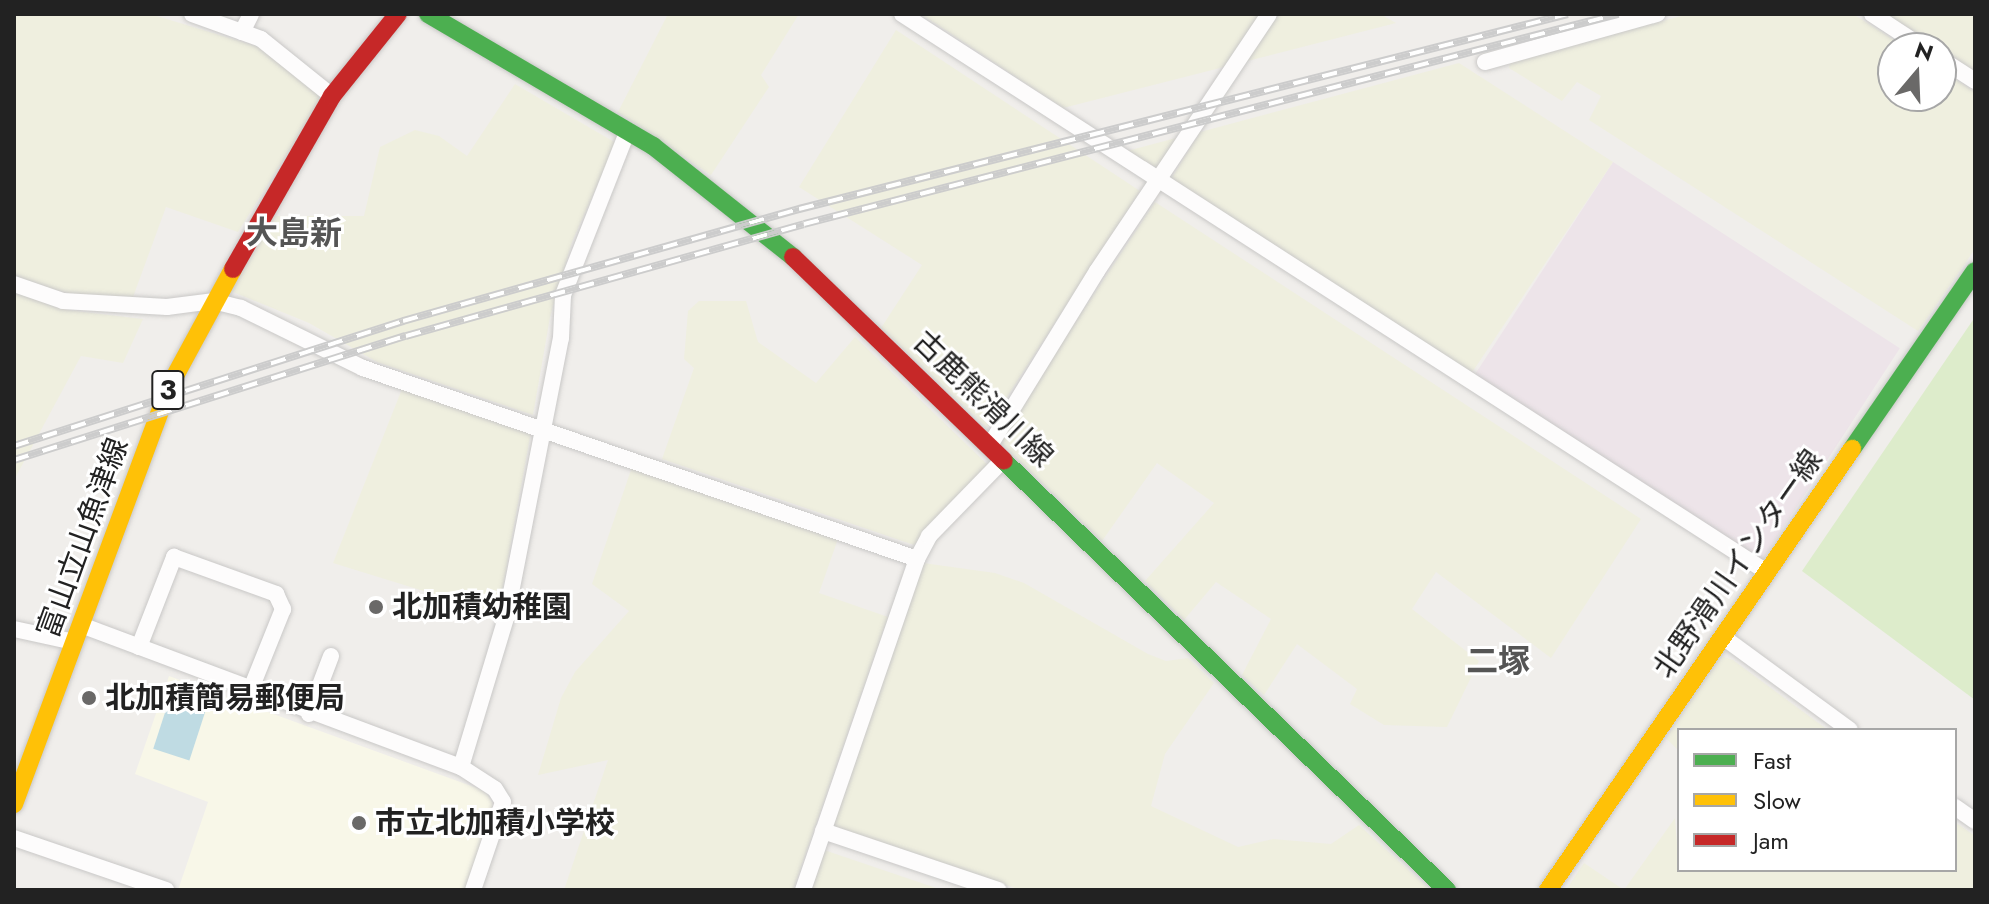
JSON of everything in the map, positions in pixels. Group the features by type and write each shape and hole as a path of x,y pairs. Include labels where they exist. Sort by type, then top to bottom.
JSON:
{"main road":[{"name":"富山立山魚津線","path":"14,804 169,387 213,301 332,96 398,14"},
{"name":"古鹿熊滑川線","path":"428,14 628,130 781,245 1447,890"},
{"name":"北野滑川インター線","path":"1548,890 1975,271"}],"street":[{"path":"192,14 261,39 332,96"},
{"path":"242,32 251,14"},
{"path":"902,14 1159,183 1767,572"},
{"path":"990,445 1097,271 1159,183 1269,14"},
{"path":"1485,62 1657,14"},
{"path":"1872,14 1900,32"},
{"path":"1957,69 1975,81"},
{"path":"461,767 506,618 561,338 563,295 628,130"},
{"path":"14,284 63,301 167,307 213,301 302,335 363,368 543,426 917,559"},
{"path":"803,890 917,559 929,536 1004,459"},
{"path":"139,647 174,557 276,594 283,609 250,691"},
{"path":"14,629 78,634 139,647 309,714 461,767 495,789 503,802 473,890"},
{"path":"1723,637 1847,728"},
{"path":"309,714 331,656"},
{"path":"1957,808 1975,821"},
{"path":"823,831 998,890"},
{"path":"14,838 166,890"}],"shaded area":[{"path":"1613,162 1900,348 1761,562 1474,376"},
{"path":"169,676 485,791 493,804 465,890 178,890 208,802 135,774"}],"green space":[{"path":"14,14 150,14 259,47 322,98 238,232 166,207 133,297 75,295 52,289 14,276"},
{"path":"668,14 799,14 761,75 769,87 711,175 618,112"},
{"path":"921,14 1380,14 1396,23 1063,108"},
{"path":"1689,14 1853,14 1882,32 1877,32 1877,112 1957,112 1957,80 1975,92 1975,249 1918,331 1589,120 1601,96 1577,82 1562,101 1509,68 1510,61"},
{"path":"1885,14 1975,14 1975,72 1957,59 1957,32 1915,32"},
{"path":"896,30 1140,191 987,428 881,328 922,265 799,187"},
{"path":"1459,63 1613,162 1471,374 1171,179 1200,132"},
{"path":"515,84 616,143 572,242 550,317 533,415 377,362 309,323 228,290 274,216 364,216 380,147 415,130 439,136 467,156"},
{"path":"1176,138 1156,172 1127,151"},
{"path":"1155,202 1641,519 1551,658 1436,572 1412,609 1479,661 1447,727 1384,725 1350,704 1357,689 1297,644 1264,695 1242,675 1271,619 1216,582 1184,620 1145,581 1214,503 1157,463 1102,541 1001,443 1002,433"},
{"path":"14,292 67,310 143,319 123,363 81,356 14,480"},
{"path":"699,301 746,301 758,342 816,383 855,337 988,465 914,545 662,459 694,368 684,359 688,311"},
{"path":"1975,317 1975,700 1802,571"},
{"path":"402,389 531,432 498,614 333,563"},
{"path":"632,467 839,536 819,593 888,617 793,890 564,890 608,760 538,775 561,698 575,672 629,611 592,584"},
{"path":"923,563 995,573 1024,583 1148,654 1166,661 1188,658 1214,683 1165,754 1151,806 1238,847 1273,839 1331,844 1359,825 1430,890 1021,890 832,828"},
{"path":"1721,656 1733,660 1825,728 1677,728 1677,749 1666,738"},
{"path":"1675,818 1677,872 1957,872 1957,823 1975,836 1975,890 1624,890"},
{"path":"824,850 942,890 810,890"},
{"path":"1584,863 1624,890 1566,890"}],"water":[{"path":"173,688 209,700 189,761 153,749"}],"railway":[{"path":"14,446 403,321 799,209 1568,14"},
{"path":"14,460 406,336 804,224 1618,14"}],"traffic: fast":[{"path":"428,14 653,146 793,257"},
{"path":"1852,449 1975,271"},
{"path":"1004,461 1447,890"}],"traffic: slow":[{"path":"14,804 169,387 233,269"},
{"path":"1548,890 1852,449"}],"traffic: jam":[{"path":"233,269 332,96 398,14"},
{"path":"793,257 1004,461"}],"place":[{"name":"北加積幼稚園","path":"376,607"},
{"name":"北加積簡易郵便局","path":"89,698"},
{"name":"市立北加積小学校","path":"359,823"}],"district":[{"name":"大島新","path":"294,233"},
{"name":"二塚","path":"1498,661"}]}
